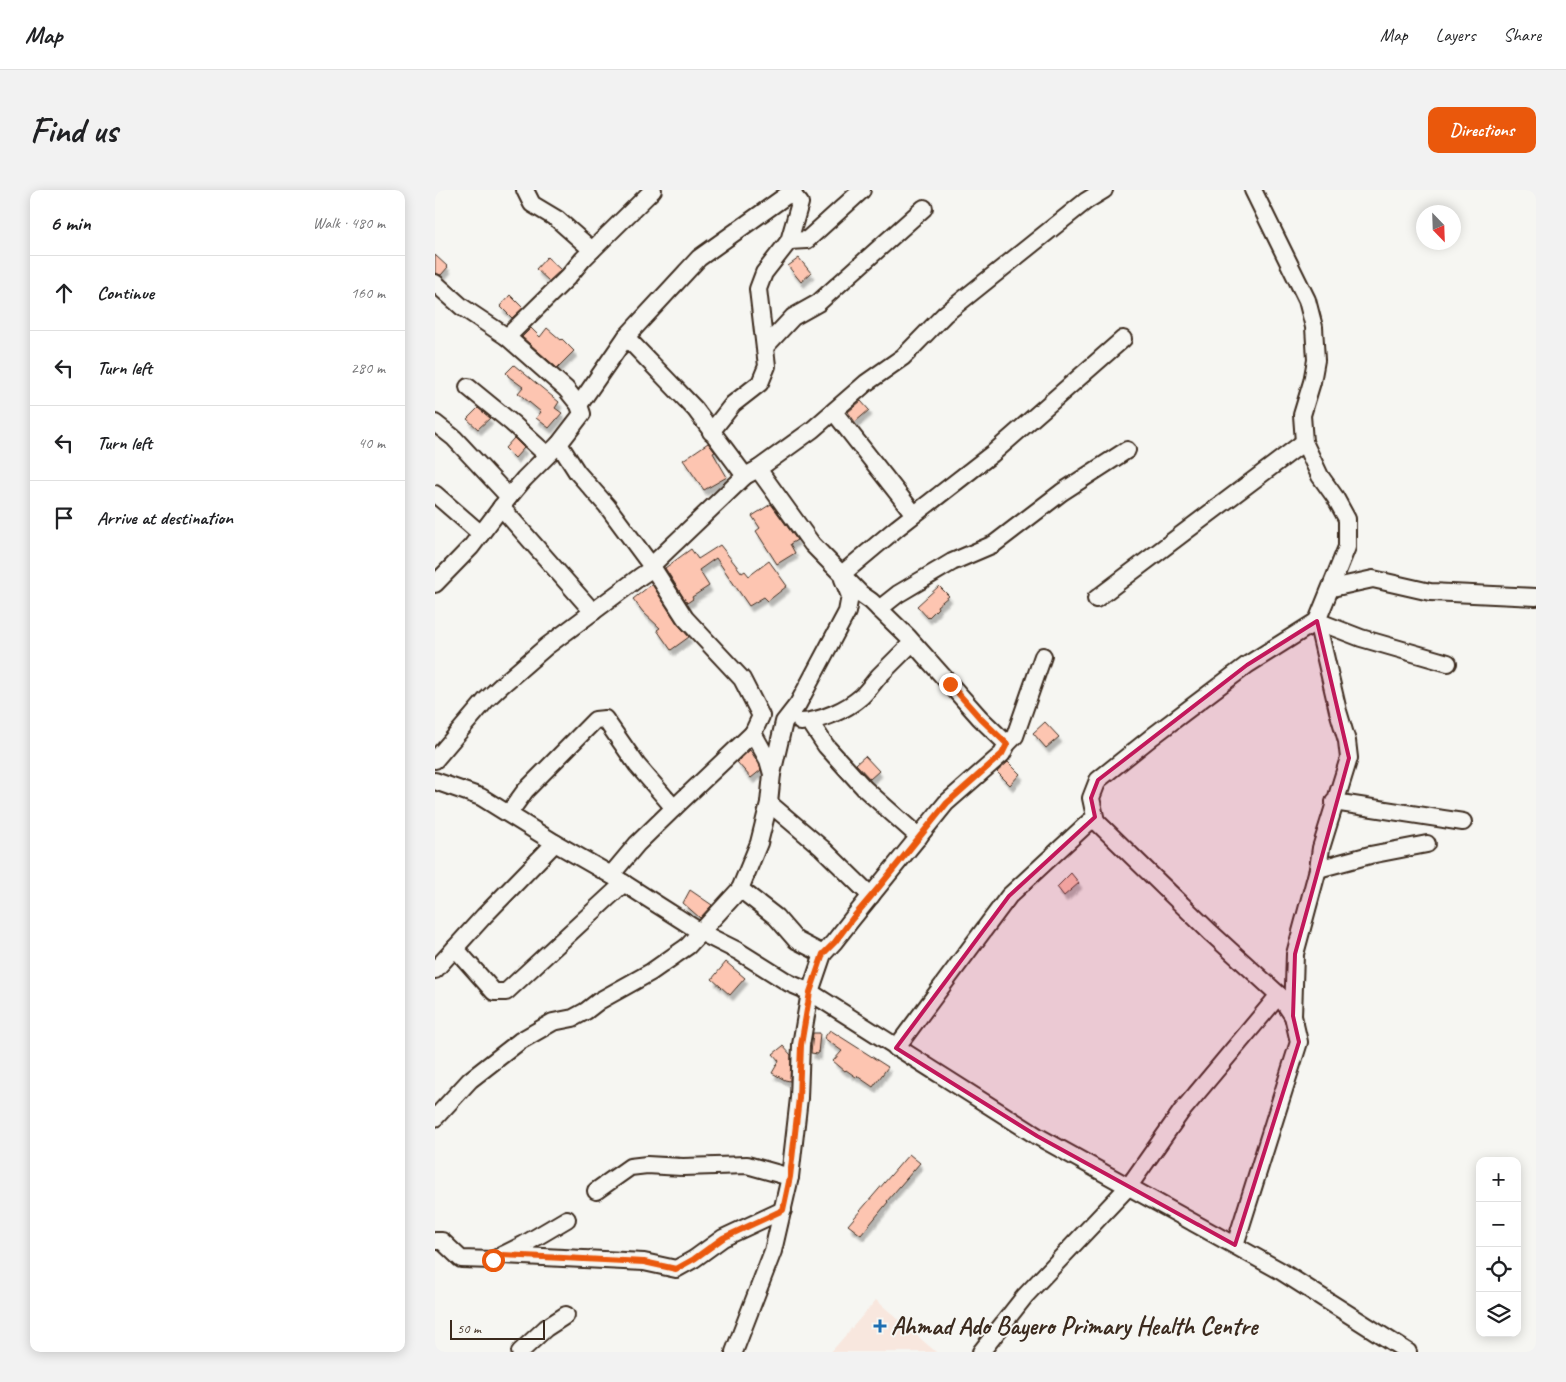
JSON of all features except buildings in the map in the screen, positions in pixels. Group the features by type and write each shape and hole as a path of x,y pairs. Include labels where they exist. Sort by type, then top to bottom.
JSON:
{"street":[{"path":"525,190 532,204 557,219 592,250"},
{"path":"507,337 568,278 592,250 653,190"},
{"path":"789,241 807,240 862,190"},
{"path":"435,760 486,700 502,685 547,646 652,567 751,472 812,430 865,383 903,357 945,314 1086,201 1104,190"},
{"path":"1253,190 1307,300 1314,327 1316,360 1312,382 1302,415 1304,442 1320,476 1335,497 1347,519 1347,547 1332,588 1317,621 1247,666 1153,736 1098,780 1091,798 1096,821 1203,925 1279,995 1293,1016"},
{"path":"579,405 626,338 699,258 792,192 800,203 789,241 764,273 758,289 767,366 759,383 733,404 711,432"},
{"path":"765,347 793,318 818,304 924,208"},
{"path":"435,283 462,307 507,337 566,389 579,405 582,414 553,450 505,502 471,547 435,584"},
{"path":"626,338 695,409 711,432 751,472 812,544 913,643 980,718 1007,744"},
{"path":"842,574 914,514 992,454 1123,339"},
{"path":"455,948 494,992 506,992 618,879 637,844 753,733 761,716 742,679 685,618 652,567 607,506 577,472 553,450 512,423 468,387"},
{"path":"834,412 914,514"},
{"path":"435,423 454,438 593,612"},
{"path":"1096,599 1304,442"},
{"path":"879,609 898,594 952,562 994,544 1062,492 1127,450"},
{"path":"435,494 481,534"},
{"path":"435,1118 470,1080 520,1041 553,1022 573,1018 586,1011 651,972 688,946 740,890 754,859 769,803 772,774 784,722 798,704 847,612 850,596 842,574"},
{"path":"1332,588 1373,580 1430,592 1536,597"},
{"path":"1317,621 1361,638 1448,663"},
{"path":"1235,1245 1299,1042 1293,1016 1295,954 1319,869 1321,848 1349,758 1347,741 1317,621"},
{"path":"784,722 810,722 844,708 861,697 879,676 913,643"},
{"path":"734,1352 773,1251 783,1210 790,1177 799,1098 801,1045 810,992 823,954 835,942 947,803 1002,754 1007,744 1015,736 1043,656"},
{"path":"509,812 525,791 595,720 605,720 637,765 674,808"},
{"path":"810,722 826,746 865,790 919,837"},
{"path":"753,733 768,760 772,774"},
{"path":"435,781 481,797 509,812 555,843 618,879 702,933 810,992 1037,1136 1279,1270 1407,1352"},
{"path":"1334,802 1463,822"},
{"path":"769,803 822,848 871,896"},
{"path":"897,1048 1009,896 1089,822 1096,821"},
{"path":"435,970 555,843"},
{"path":"1319,869 1370,855 1427,844"},
{"path":"740,890 775,917 796,940 823,954"},
{"path":"981,1352 1025,1296 1129,1186 1181,1112 1279,995"},
{"path":"596,1191 630,1167 647,1165 683,1167 747,1165 790,1177"},
{"path":"503,1255 644,1262 676,1269 694,1259 723,1238 783,1210"},
{"path":"435,1241 442,1240 461,1259 493,1260 567,1219"},
{"path":"520,1352 546,1328 566,1315"}],"highlighted area":[{"path":"1317,621 1349,758 1295,954 1293,1016 1299,1042 1235,1245 1037,1136 896,1048 1009,896 1095,817 1091,798 1098,780 1247,665"}],"shaded area":[{"name":"Ahmad Ado Bayero Primary Health Centre","path":"876,1300 936,1352 831,1352"}],"place":[{"name":"Ahmad Ado Bayero Primary Health Centre","path":"880,1326"}],"route":[{"path":"493,1260 503,1255 644,1262 676,1269 694,1259 723,1238 783,1210 790,1177 799,1098 801,1045 810,992 823,954 835,942 947,803 1002,754 1007,744 980,718 950,684"}]}
